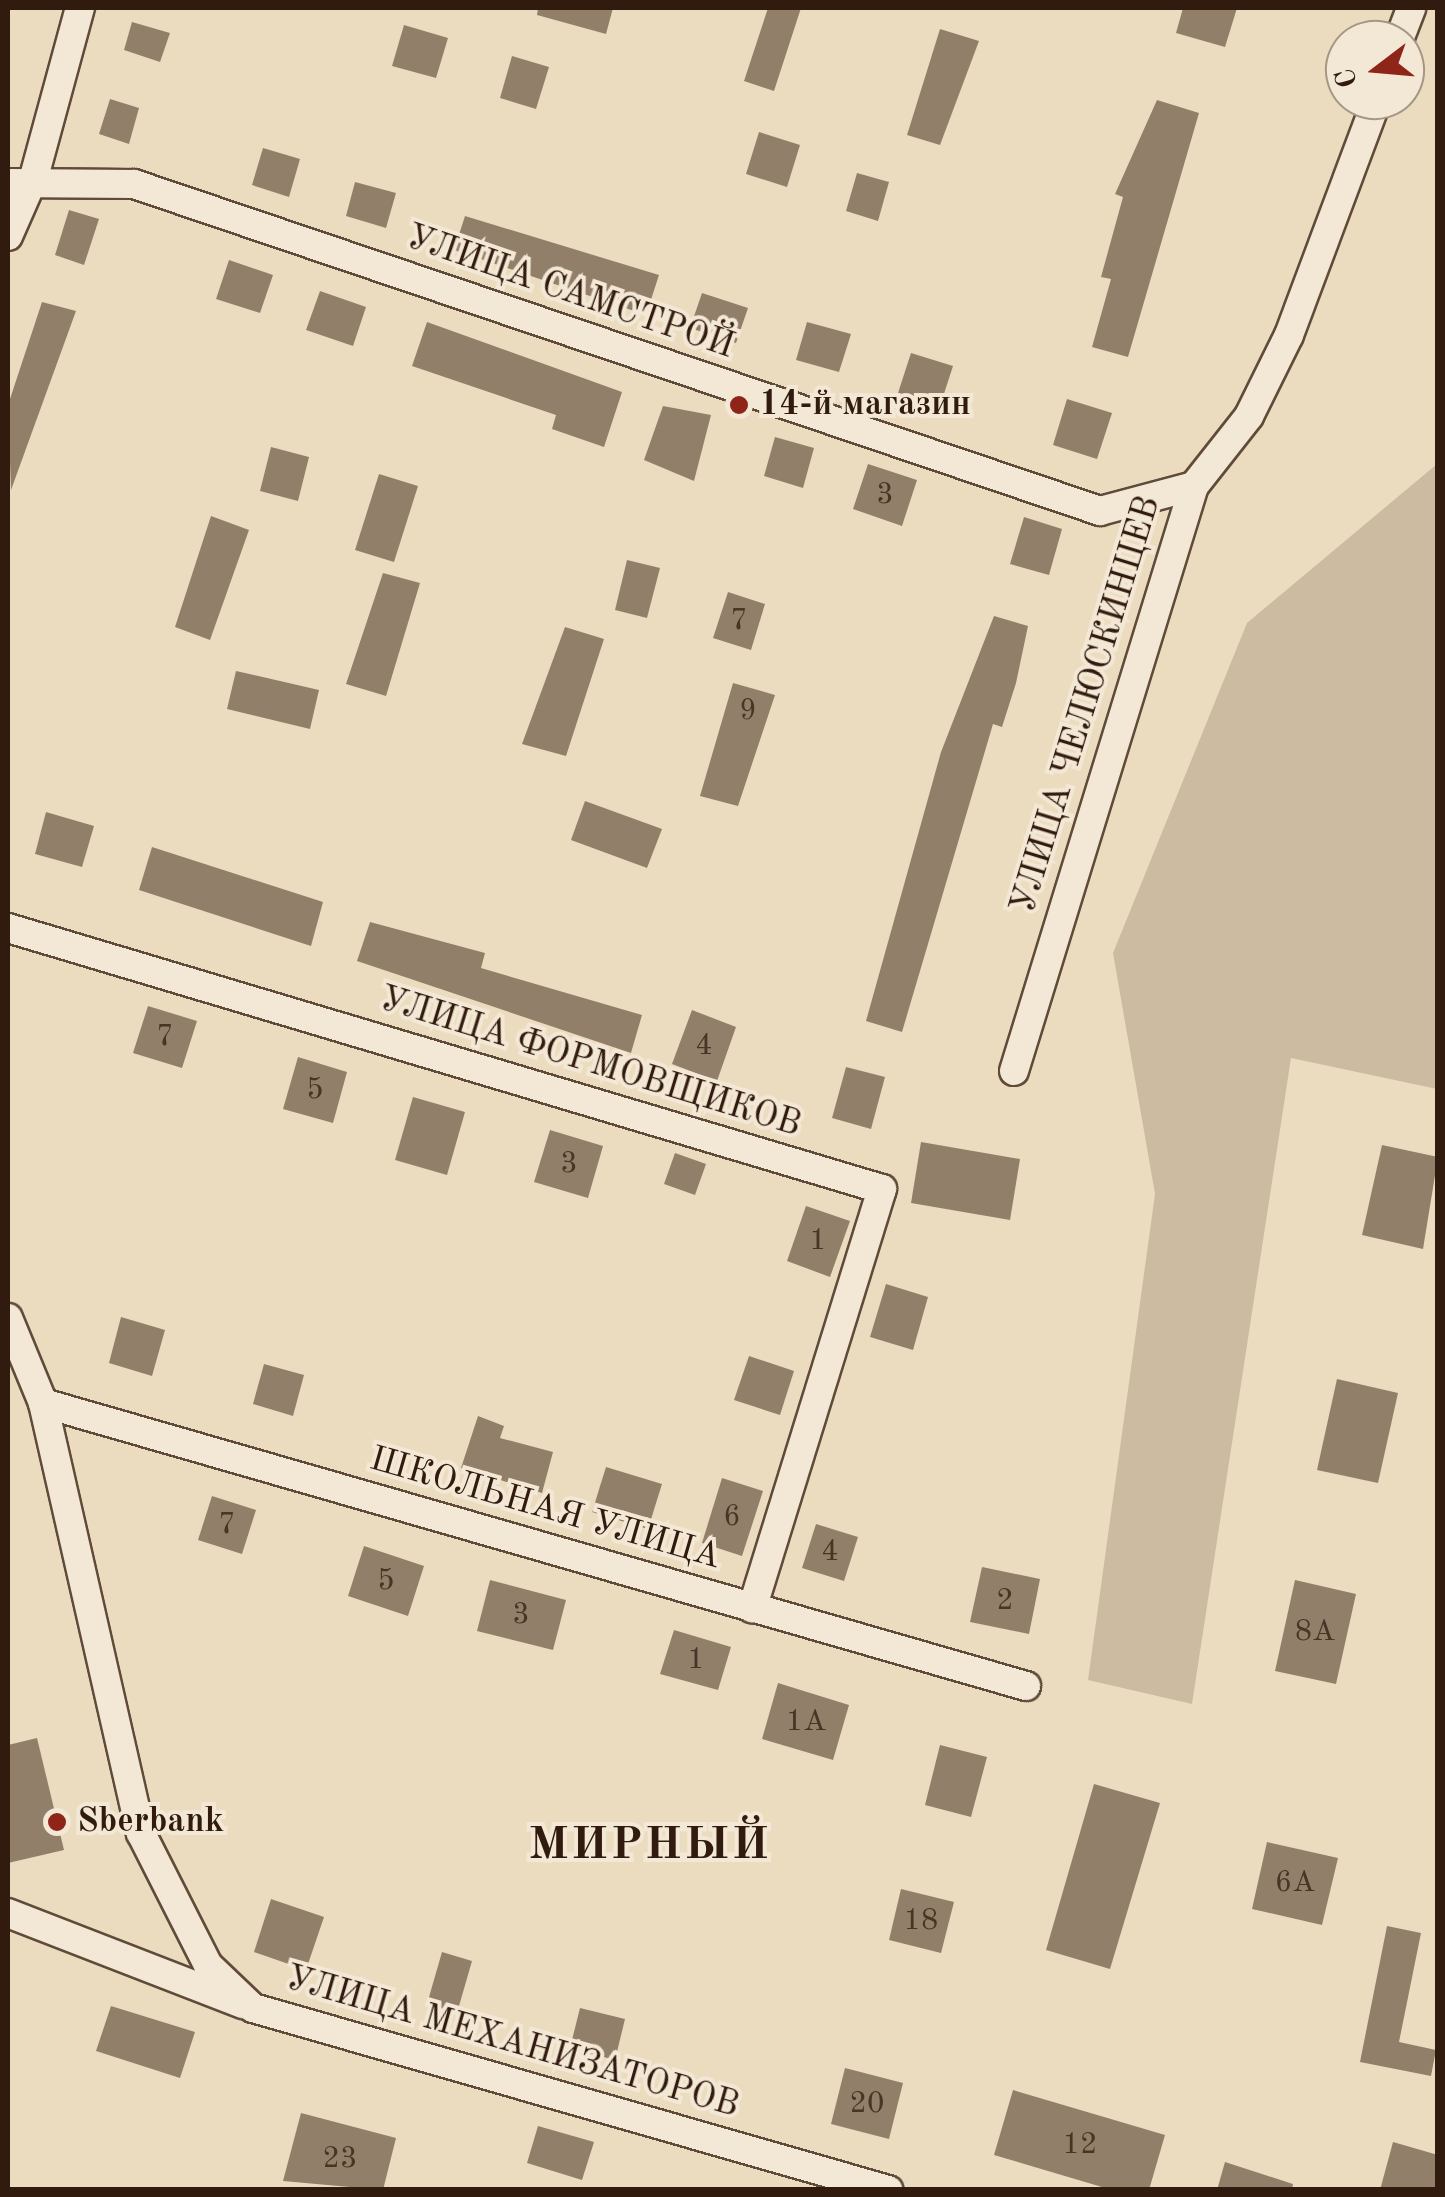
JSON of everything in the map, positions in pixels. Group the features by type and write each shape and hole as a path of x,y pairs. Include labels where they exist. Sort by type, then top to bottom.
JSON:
{"street":[{"path":"8,236 20,182 80,8"},
{"name":"УЛИЦА ЧЕЛЮСКИНЦЕВ","path":"1014,1071 1194,486 1249,416 1289,335 1370,120"},
{"name":"УЛИЦА САМСТРОЙ","path":"20,182 134,184 1100,511 1194,486"},
{"name":"УЛИЦА ФОРМОВЩИКОВ","path":"8,928 882,1189 752,1608"},
{"name":"УЛИЦА МЕХАНИЗАТОРОВ","path":"8,1318 43,1403 141,1833 182,1927 253,2008 888,2190"},
{"name":"ШКОЛЬНАЯ УЛИЦА","path":"43,1403 1026,1686"},
{"path":"8,1913 253,2008"}],"shaded area":[{"path":"1437,464 1437,1089 1291,1058 1192,1704 1088,1680 1155,1194 1113,953 1247,623"}],"building":[{"path":"538,8 613,8 606,34 537,15"},
{"path":"768,8 801,8 774,91 744,81"},
{"path":"1183,8 1237,8 1225,47 1176,33"},
{"path":"132,22 170,33 160,62 124,50"},
{"path":"404,25 448,38 436,78 392,66"},
{"path":"940,29 979,41 940,145 907,135"},
{"path":"512,56 549,67 536,109 500,98"},
{"path":"110,99 139,108 129,144 99,134"},
{"path":"1157,100 1199,113 1128,357 1092,347 1111,279 1101,277 1123,197 1115,194"},
{"path":"759,132 800,145 787,187 746,174"},
{"path":"263,148 300,159 289,197 252,185"},
{"path":"857,173 889,182 878,221 846,211"},
{"path":"355,182 396,193 386,228 346,216"},
{"path":"69,210 99,219 84,265 55,255"},
{"path":"465,216 659,275 646,315 454,250"},
{"path":"229,260 273,275 260,313 216,299"},
{"path":"320,291 366,307 353,346 306,330"},
{"path":"702,293 748,308 736,343 690,328"},
{"path":"42,302 76,311 11,490 8,405"},
{"path":"427,322 622,392 604,447 552,429 556,415 412,366"},
{"path":"807,322 851,334 839,372 796,360"},
{"path":"911,353 953,366 940,406 898,393"},
{"path":"1067,399 1112,413 1097,459 1053,445"},
{"path":"663,406 711,415 694,481 644,460"},
{"path":"775,437 814,448 803,488 764,476"},
{"path":"271,447 309,457 298,501 260,491"},
{"path":"868,464 917,480 902,526 853,509"},
{"path":"379,474 418,486 394,562 355,550"},
{"path":"211,516 249,530 210,640 175,627"},
{"path":"1024,517 1062,529 1049,575 1010,564"},
{"path":"627,560 660,568 647,618 615,610"},
{"path":"383,573 420,583 386,696 346,684"},
{"path":"728,592 765,604 751,650 713,638"},
{"path":"994,616 1028,626 1016,683 1002,727 993,724 902,1032 866,1021 941,752"},
{"path":"565,627 604,639 566,756 522,744"},
{"path":"236,671 319,690 310,729 227,709"},
{"path":"733,683 775,695 738,806 700,796"},
{"path":"585,801 662,829 647,868 571,840"},
{"path":"46,812 94,826 82,867 35,854"},
{"path":"152,847 323,902 311,946 139,890"},
{"path":"370,922 485,953 481,968 642,1015 631,1053 357,961"},
{"path":"148,1006 197,1021 182,1068 133,1053"},
{"path":"692,1010 736,1027 717,1081 672,1064"},
{"path":"298,1057 347,1072 333,1123 283,1109"},
{"path":"846,1067 885,1077 871,1129 832,1118"},
{"path":"413,1097 465,1112 447,1175 395,1160"},
{"path":"550,1130 603,1146 588,1198 534,1182"},
{"path":"921,1142 1020,1159 1010,1220 911,1203"},
{"path":"1382,1145 1438,1157 1423,1249 1362,1235"},
{"path":"675,1153 706,1164 695,1195 664,1184"},
{"path":"806,1206 850,1221 830,1277 787,1261"},
{"path":"886,1284 928,1297 913,1350 870,1337"},
{"path":"121,1317 165,1330 152,1376 109,1363"},
{"path":"749,1356 794,1371 780,1415 734,1400"},
{"path":"264,1364 304,1375 293,1416 253,1404"},
{"path":"1337,1379 1398,1393 1378,1483 1317,1470"},
{"path":"478,1416 504,1426 500,1438 553,1452 542,1493 461,1468"},
{"path":"606,1467 662,1484 648,1529 592,1512"},
{"path":"722,1478 763,1491 742,1556 702,1543"},
{"path":"212,1496 256,1510 242,1554 198,1540"},
{"path":"816,1524 858,1537 844,1581 802,1568"},
{"path":"364,1546 424,1566 408,1616 348,1596"},
{"path":"982,1567 1040,1579 1029,1634 970,1622"},
{"path":"490,1580 566,1600 553,1650 477,1631"},
{"path":"1295,1580 1356,1594 1336,1684 1275,1671"},
{"path":"674,1630 731,1647 718,1690 660,1674"},
{"path":"778,1683 849,1705 833,1760 762,1739"},
{"path":"37,1738 64,1850 8,1863 8,1745"},
{"path":"940,1745 987,1757 971,1817 925,1805"},
{"path":"1094,1784 1160,1803 1110,1969 1046,1950"},
{"path":"1267,1842 1338,1858 1322,1925 1252,1909"},
{"path":"901,1889 954,1902 941,1953 889,1940"},
{"path":"271,1899 324,1917 306,1970 254,1952"},
{"path":"1387,1926 1421,1933 1399,2042 1436,2050 1431,2076 1360,2062"},
{"path":"442,1952 472,1961 457,2013 427,2004"},
{"path":"111,2006 195,2032 180,2078 96,2051"},
{"path":"580,2008 625,2019 615,2060 570,2048"},
{"path":"845,2068 903,2083 889,2139 831,2124"},
{"path":"1013,2090 1165,2135 1149,2190 1112,2190 994,2155"},
{"path":"301,2113 396,2138 383,2190 283,2181"},
{"path":"538,2126 594,2142 582,2180 527,2163"},
{"path":"1393,2142 1438,2155 1438,2190 1380,2190"},
{"path":"1225,2162 1293,2184 1292,2190 1217,2190"}],"place":[{"name":"14-й магазин","path":"739,405"},
{"name":"Sberbank","path":"57,1822"}],"district":[{"name":"МИРНЫЙ","path":"650,1847"}]}
